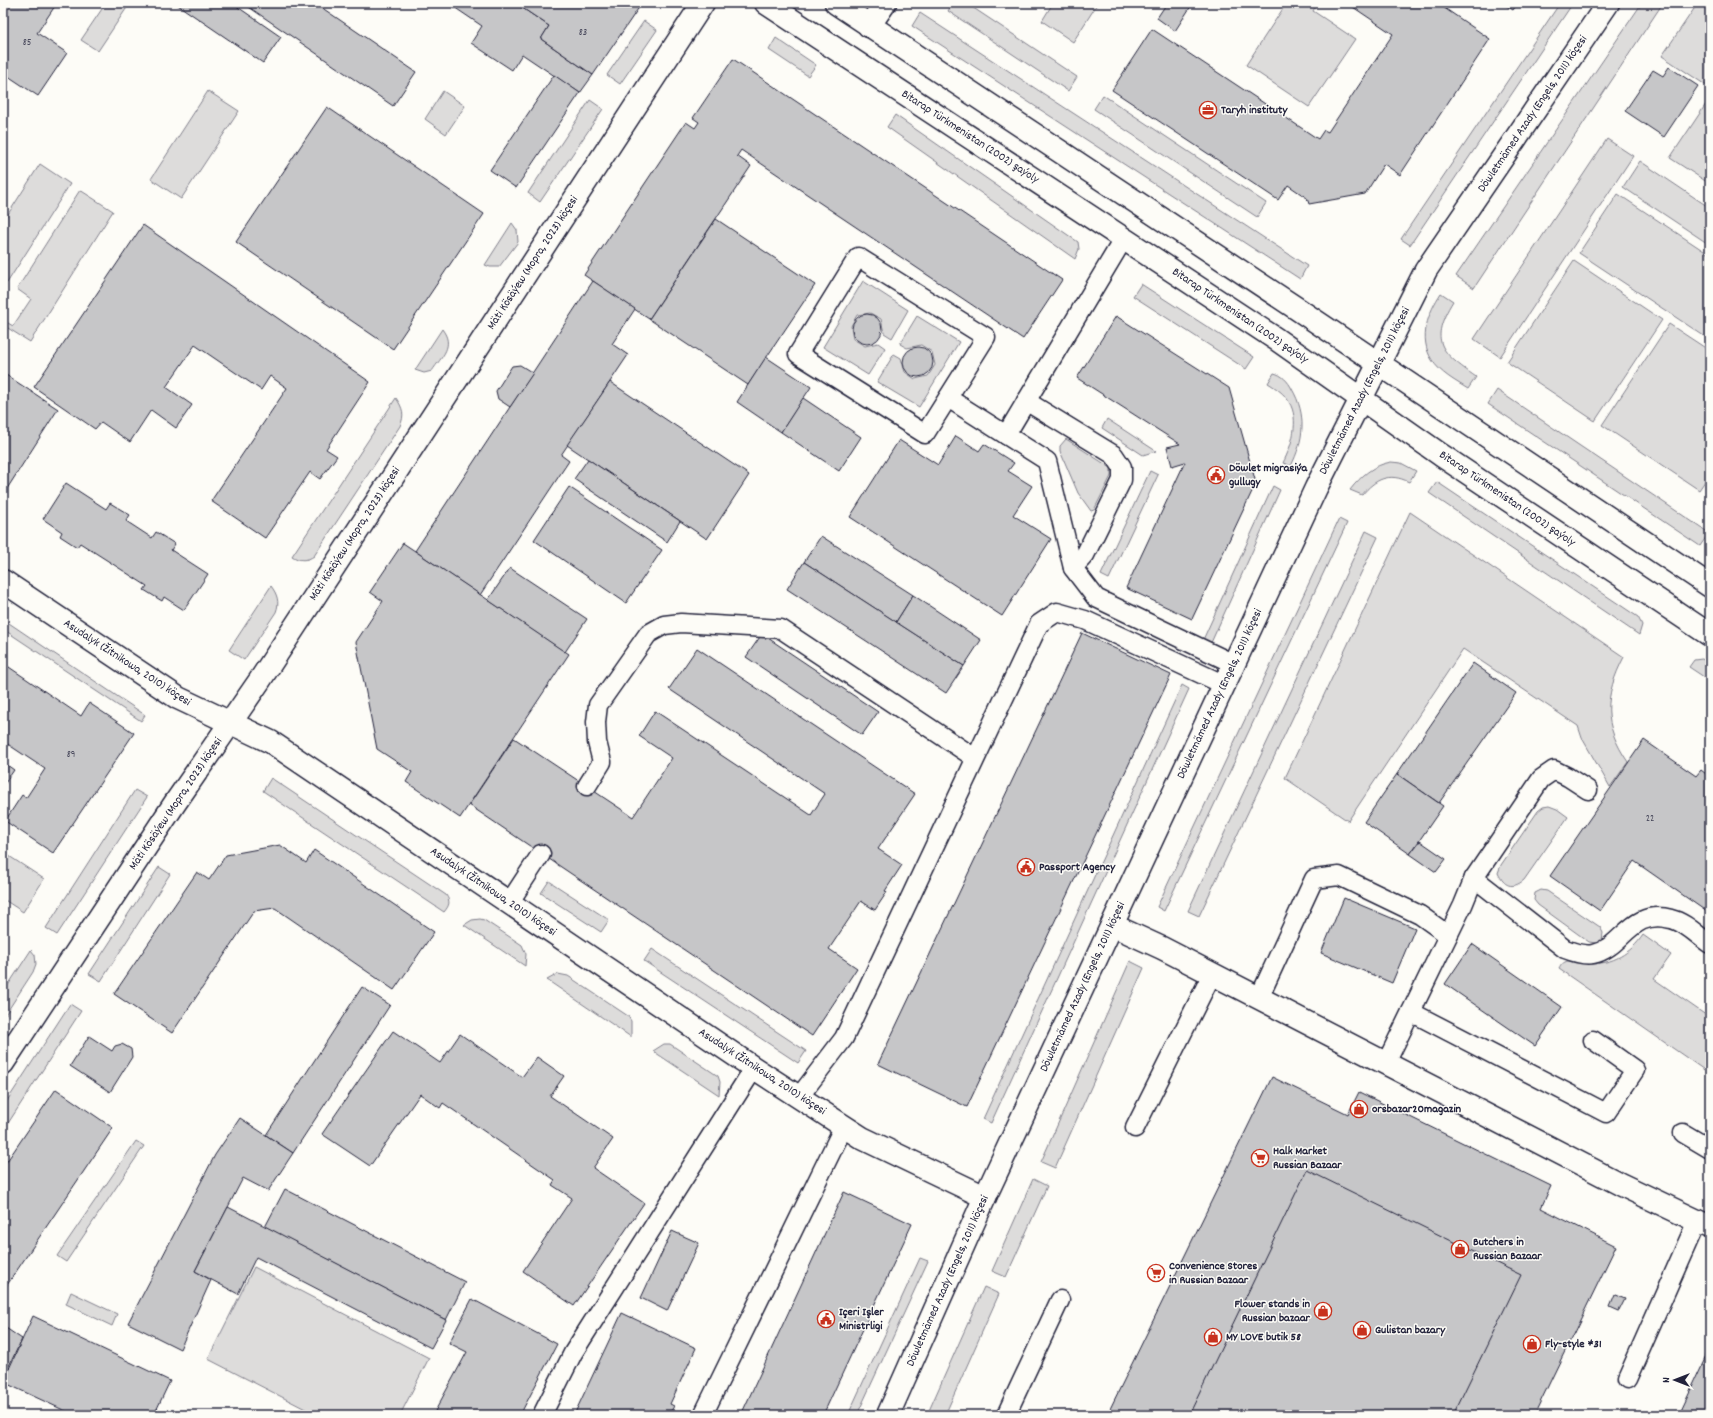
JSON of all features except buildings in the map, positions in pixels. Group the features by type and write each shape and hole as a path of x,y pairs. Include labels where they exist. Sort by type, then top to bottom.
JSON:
{"street":[{"name":"Mäti Kösäýew (Mopra, 2023) köçesi","path":"3,1063 230,723 703,3"},
{"name":"Bitarap Türkmenistan (2002) şaýoly","path":"766,3 1276,339 1441,455 1710,635"},
{"path":"836,3 1710,586"},
{"path":"869,26 885,3"},
{"name":"Döwletmämed Azady (Engels, 2011) köçesi","path":"888,1415 985,1197 1316,488 1426,270 1608,3"},
{"name":"Asudalyk (Žitnikowa, 2010) köçesi","path":"3,581 178,698 271,742 754,1068 862,1138 985,1197"},
{"path":"1112,925 1212,974 1622,1185 1704,1224"}],"lane":[{"path":"1006,435 1124,238"},
{"path":"858,257 986,337 948,398 925,434 798,354 858,257"},
{"path":"948,398 1047,461 1073,568 1096,598 1234,664"},
{"path":"1026,401 1114,455 1122,467 1122,480 1085,555 1073,568"},
{"path":"800,1097 844,1038 1039,624 1057,612 1085,620 1225,685"},
{"path":"586,786 602,762 597,742 596,722 598,706 648,634 664,625 682,623 781,628 975,758"},
{"path":"1386,1063 1463,905 1474,878 1541,779 1554,770 1588,790"},
{"path":"509,903 541,854"},
{"path":"1259,998 1314,879 1339,876 1420,915 1448,935"},
{"path":"1474,878 1565,949 1577,953 1591,955 1603,951 1629,928 1641,921 1658,917 1672,919 1710,944"},
{"path":"1136,1128 1212,974"},
{"path":"1411,1012 1606,1114 1636,1070 1593,1040"},
{"path":"542,1415 573,1353 754,1068"},
{"path":"703,1415 844,1126"},
{"path":"1683,1133 1710,1147"},
{"path":"1626,1379 1704,1224"},
{"path":"1006,1415 1060,1300"}],"shaded area":[{"path":"106,3 130,3 98,51 81,40"},
{"path":"953,3 966,3 1077,77 1068,91 948,11"},
{"path":"1053,3 1098,3 1073,42 1042,21"},
{"path":"1278,3 1317,3 1313,11 1355,39 1309,107 1246,65 1284,7"},
{"path":"1560,3 1573,3 1410,245 1401,239"},
{"path":"1642,3 1663,3 1474,288 1456,276"},
{"path":"1698,3 1710,3 1710,82 1707,86 1662,56"},
{"path":"920,13 1307,266 1300,279 912,26"},
{"path":"644,21 657,30 620,84 607,75"},
{"path":"776,38 816,65 808,76 769,50"},
{"path":"208,91 239,111 181,199 151,179"},
{"path":"443,91 465,106 446,134 425,119"},
{"path":"1103,95 1266,203 1257,217 1094,109"},
{"path":"1710,98 1710,184 1670,158"},
{"path":"590,100 603,109 540,202 528,193"},
{"path":"895,115 1078,242 1079,249 1075,259 887,127"},
{"path":"1607,139 1633,156 1500,357 1474,339"},
{"path":"1640,161 1710,208 1710,245 1623,187"},
{"path":"40,164 70,184 7,283 3,280 3,222"},
{"path":"80,190 113,211 30,342 3,325 3,320 13,326 31,299 17,289"},
{"path":"1618,194 1710,255 1710,340 1579,253"},
{"path":"512,223 517,230 518,242 499,267 490,267 485,265"},
{"path":"1574,261 1662,320 1595,421 1507,362"},
{"path":"863,281 908,310 892,338 884,333 881,319 870,313 857,315 851,326 853,339 865,346 878,343 885,348 868,375 823,347"},
{"path":"1141,284 1254,357 1246,369 1133,296"},
{"path":"1441,293 1453,301 1445,315 1441,327 1440,336 1442,345 1454,360 1476,377 1468,389 1439,369 1428,352 1425,334 1426,326 1432,309"},
{"path":"917,316 959,342 919,407 877,382 894,354 901,358 905,372 915,379 928,376 935,365 932,352 921,345 907,348 900,344"},
{"path":"1669,324 1710,351 1710,474 1699,490 1602,425"},
{"path":"442,329 446,335 447,341 446,351 443,356 432,371 424,373 415,370"},
{"path":"1274,373 1289,383 1297,399 1302,418 1299,447 1291,466 1283,463 1292,441 1294,432 1294,417 1292,409 1285,396 1268,383"},
{"path":"1497,390 1709,533 1700,546 1488,404"},
{"path":"396,398 402,412 400,426 314,556 303,560 292,556"},
{"path":"1107,419 1156,451 1143,455 1102,428"},
{"path":"1066,439 1111,468 1111,476 1094,510 1091,511 1078,493 1060,451 1060,446"},
{"path":"1391,462 1401,463 1416,471 1409,482 1402,479 1389,478 1377,481 1362,495 1350,490 1373,468"},
{"path":"1150,471 1158,475 1109,579 1101,575"},
{"path":"1437,482 1638,617 1642,625 1639,635 1429,493"},
{"path":"1273,486 1280,490 1210,645 1202,642"},
{"path":"1410,512 1624,657 1617,671 1613,685 1609,710 1610,722 1614,735 1628,762 1610,787 1582,738 1578,726 1463,649 1348,821 1285,778"},
{"path":"1339,519 1347,523 1164,911 1157,907"},
{"path":"1366,531 1378,537 1199,916 1188,911"},
{"path":"271,586 277,598 278,605 276,612 244,660 229,650"},
{"path":"3,619 145,715 141,721 3,629"},
{"path":"1702,659 1710,664 1710,681 1689,667 1694,660"},
{"path":"1182,685 1189,689 991,1123 983,1119"},
{"path":"271,778 446,895 449,902 446,910 444,912 263,791"},
{"path":"135,790 147,797 57,935 46,928"},
{"path":"1549,806 1557,809 1568,817 1524,880 1512,886 1506,884 1498,873 1501,865 1538,811 1543,807"},
{"path":"9,856 44,879 23,912 3,899 3,866"},
{"path":"159,867 170,874 101,981 89,974"},
{"path":"549,881 609,920 601,932 541,893"},
{"path":"1541,890 1547,891 1600,927 1603,933 1602,940 1596,943 1589,942 1538,905 1534,900 1535,893"},
{"path":"472,920 484,920 522,945 526,954 525,966 464,925"},
{"path":"1643,935 1671,955 1654,979 1710,1018 1710,1074 1559,969 1566,961 1598,963 1613,960 1633,947"},
{"path":"652,949 806,1051 798,1063 644,961"},
{"path":"31,950 35,955 36,964 33,972 3,1018 3,993"},
{"path":"1130,961 1144,968 1055,1168 1041,1162"},
{"path":"558,974 568,976 628,1016 631,1021 631,1037 547,980"},
{"path":"70,1004 81,1011 3,1131 3,1107"},
{"path":"664,1044 670,1044 718,1076 720,1082 719,1095 653,1051"},
{"path":"136,1141 144,1146 66,1262 57,1256"},
{"path":"1033,1179 1047,1186 1006,1277 992,1271"},
{"path":"920,1258 928,1261 857,1415 848,1415"},
{"path":"254,1267 429,1358 400,1415 317,1415 208,1359"},
{"path":"984,1287 999,1294 945,1415 927,1415"},
{"path":"71,1292 117,1314 112,1326 66,1304"}],"place":[{"name":"Taryh instituty","path":"1208,110"},
{"name":"Döwlet migrasiýa gullugy","path":"1216,475"},
{"name":"Passport Agency","path":"1026,867"},
{"name":"orsbazar20magazin","path":"1359,1109"},
{"name":"Halk Market Russian Bazaar","path":"1260,1158"},
{"name":"Butchers in Russian Bazaar","path":"1460,1249"},
{"name":"Convenience Stores in Russian Bazaar","path":"1156,1273"},
{"name":"Flower stands in Russian bazaar","path":"1323,1311"},
{"name":"Içeri Işler Ministrligi","path":"826,1319"},
{"name":"Gulistan bazary","path":"1362,1330"},
{"name":"MY LOVE butik 58","path":"1213,1337"},
{"name":"Fly-style *31","path":"1532,1344"}]}
